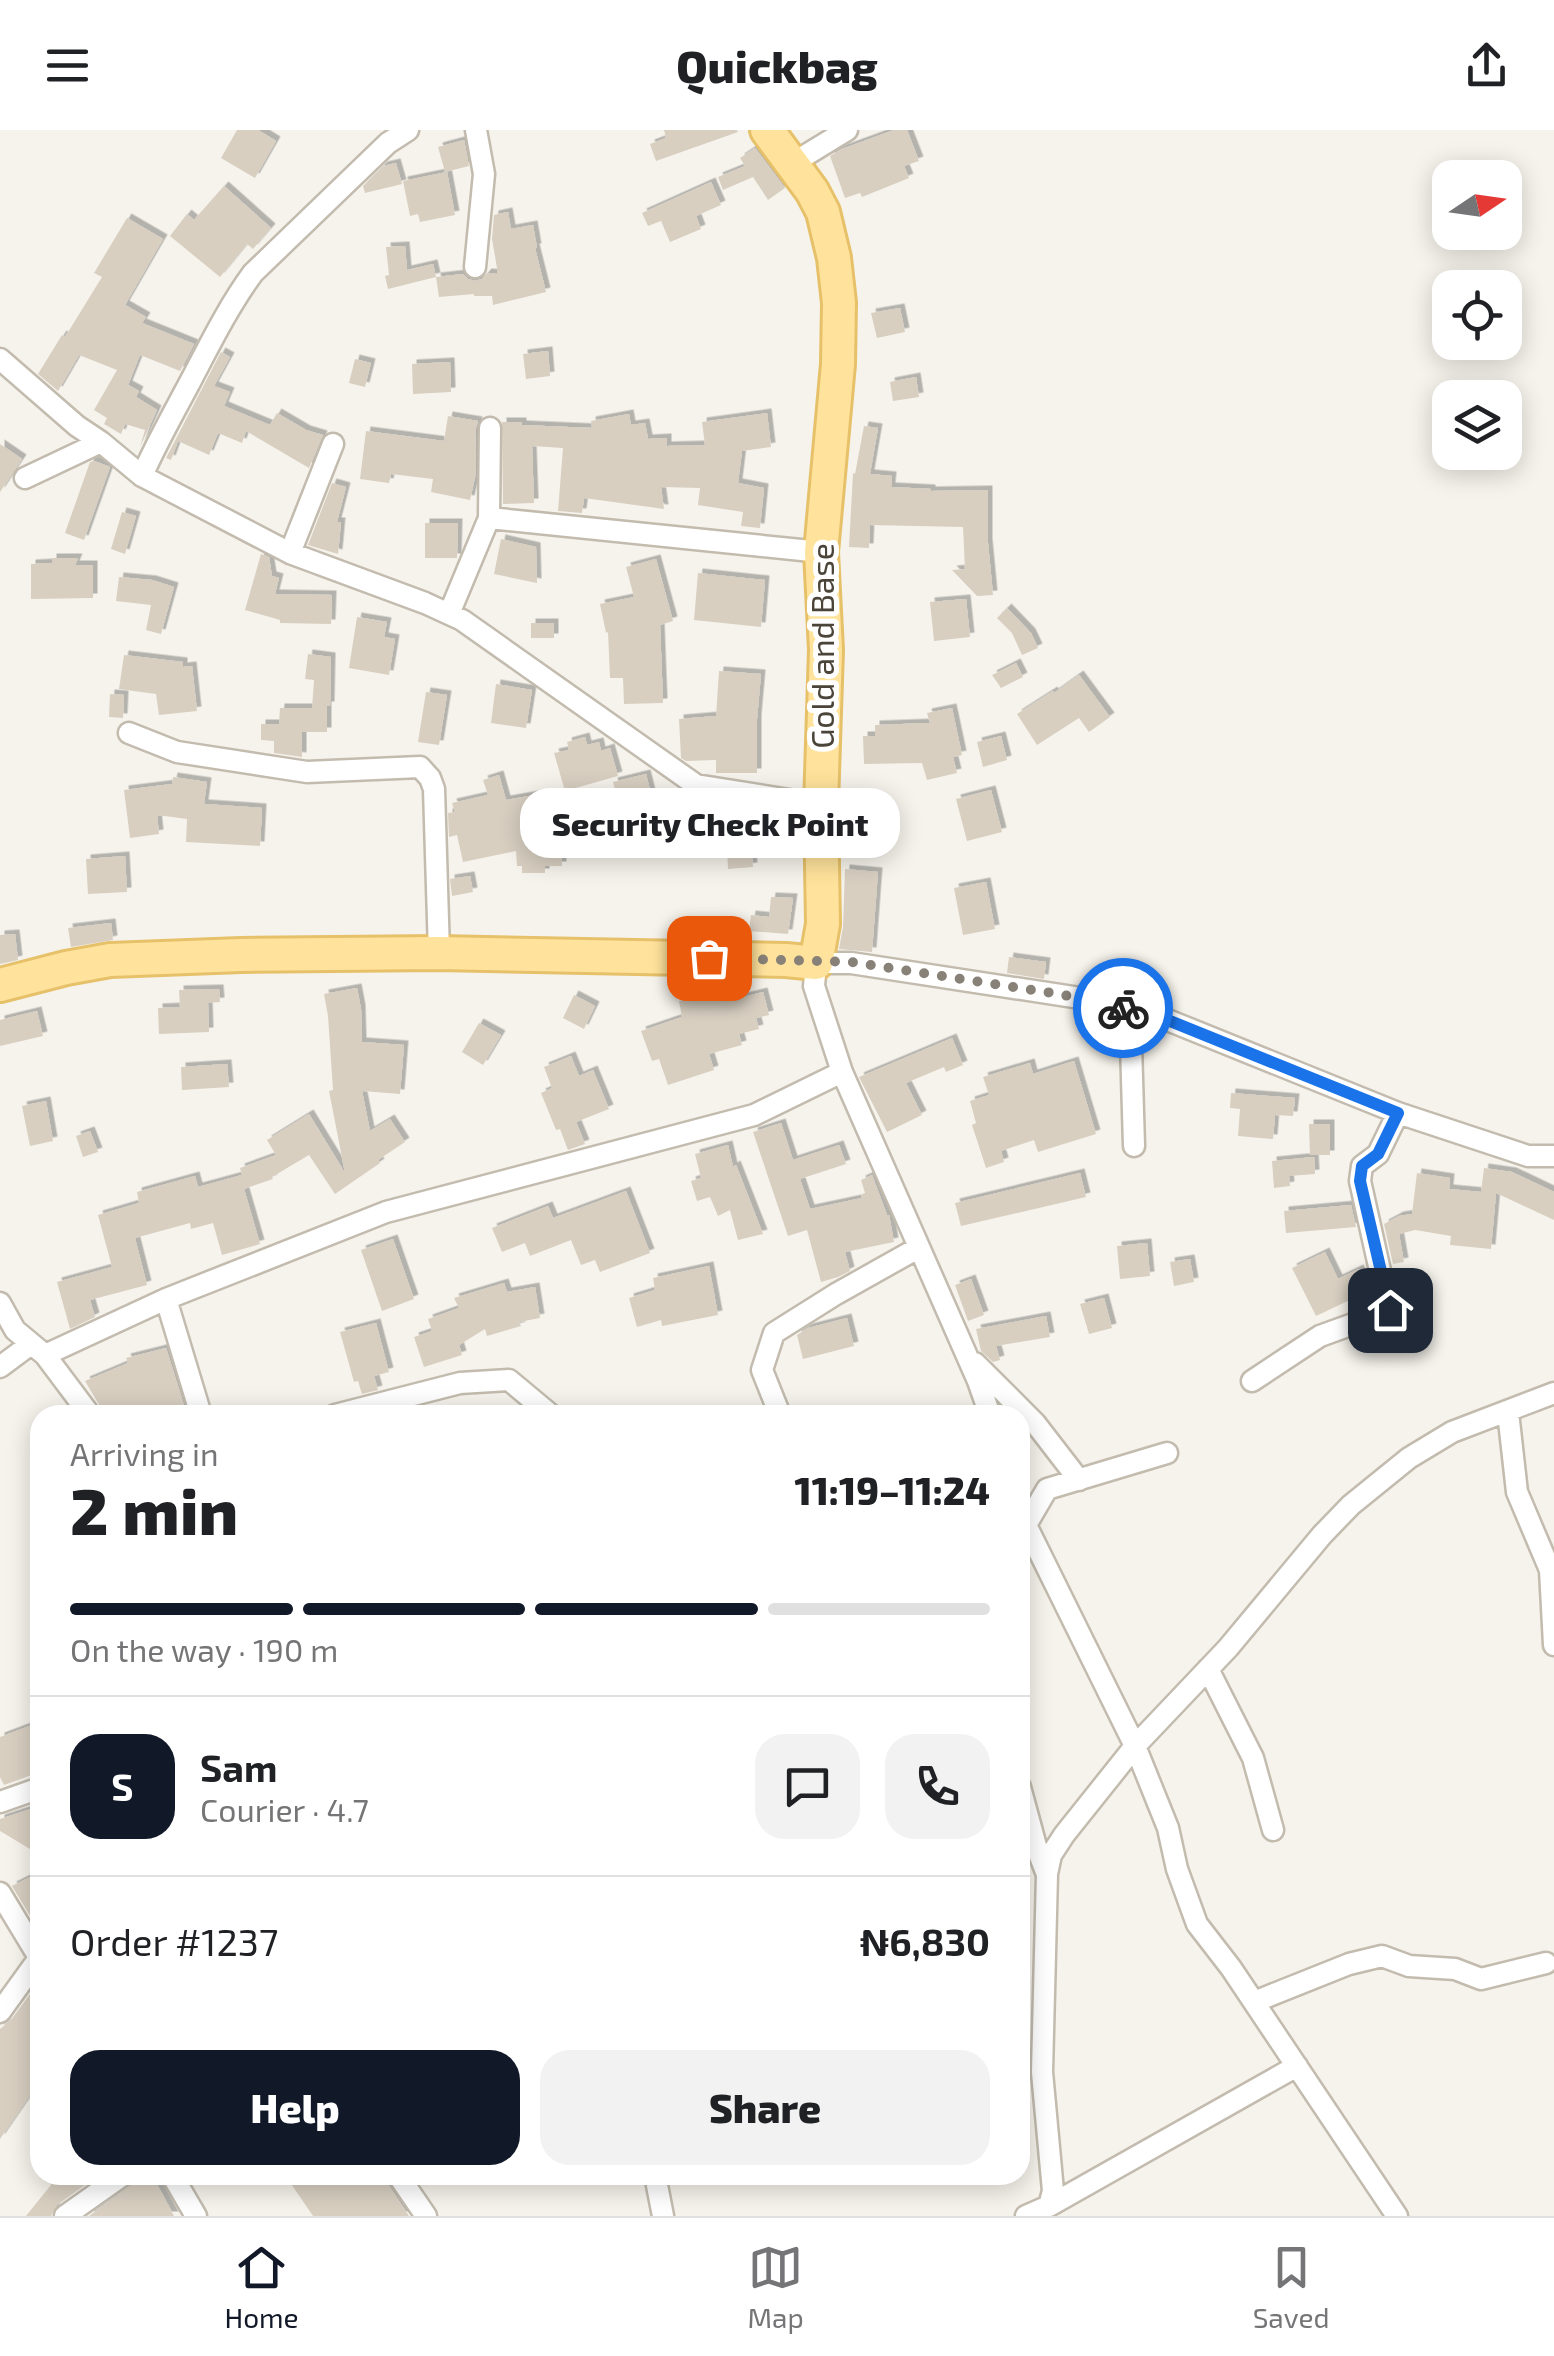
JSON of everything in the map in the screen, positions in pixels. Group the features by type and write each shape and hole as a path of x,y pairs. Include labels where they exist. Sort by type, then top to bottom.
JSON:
{"main road":[{"name":"Gold and Base","path":"767,130 793,162 824,212 839,303 838,364 821,552 826,650 821,805 823,924 816,962"},
{"path":"0,985 110,960 241,955 439,953 816,962"}],"street":[{"path":"142,476 216,334 253,273 382,136 408,130"},
{"path":"475,267 484,174 476,130"},
{"path":"793,162 847,130"},
{"path":"0,359 142,476 290,553 462,620 696,785 821,805"},
{"path":"449,614 489,518 490,428"},
{"path":"25,478 100,442"},
{"path":"290,553 334,444"},
{"path":"489,518 821,552"},
{"path":"129,734 177,752 308,772 420,767 434,790 439,953"},
{"path":"986,1405 842,1072 814,986 816,962 851,962 1093,1000 1165,1019 1398,1113 1528,1156 1554,1156"},
{"path":"1130,1010 1134,1146"},
{"path":"0,1367 386,1212 754,1115 842,1072"},
{"path":"1252,1381 1320,1336 1390,1310 1360,1181 1362,1166 1378,1154 1398,1113"},
{"path":"776,1405 762,1370 774,1332 918,1248"},
{"path":"166,1299 198,1405"},
{"path":"0,1303 15,1330 38,1350 82,1405"},
{"path":"966,1354 1017,1405"},
{"path":"374,1405 460,1383 509,1380 539,1405"},
{"path":"1050,2206 1053,2191 1042,2072 1050,1854 1135,1746 1352,1505 1409,1458 1452,1432 1554,1393"},
{"path":"1508,1412 1517,1492 1550,1570 1554,1644"},
{"path":"1030,1418 1079,1480"},
{"path":"1030,1510 1046,1489 1167,1453"},
{"path":"1030,1536 1135,1746 1168,1828 1177,1869 1198,1924 1397,2216"},
{"path":"1208,1669 1253,1758 1273,1830"},
{"path":"0,1802 30,1792"},
{"path":"1030,1824 1047,1874"},
{"path":"0,1893 30,1942"},
{"path":"1254,2002 1349,1964 1382,1956 1410,1966 1455,1969 1482,1979 1546,1962"},
{"path":"0,2012 30,1972"},
{"path":"1026,2216 1297,2066"},
{"path":"65,2216 109,2185"},
{"path":"178,2185 196,2216"},
{"path":"405,2185 426,2216"},
{"path":"658,2185 663,2216"}],"building":[{"path":"237,130 258,130 276,141 255,178 221,158"},
{"path":"664,130 738,132 656,161 650,144 666,138"},
{"path":"894,130 907,130 919,161 904,166 909,178 862,197 860,193 845,198 830,156"},
{"path":"464,140 469,166 445,172 438,147"},
{"path":"755,148 785,188 768,200 753,177 723,190 718,177 745,166 740,158"},
{"path":"396,163 402,184 365,193 363,186 383,166"},
{"path":"447,172 455,215 420,222 418,214 410,216 403,181"},
{"path":"711,182 721,205 696,216 701,229 670,242 661,221 648,226 642,213"},
{"path":"224,186 271,228 253,249 247,244 220,277 170,236 187,214 194,220"},
{"path":"508,212 511,229 533,225 546,292 493,305 492,296 439,297 436,277 463,274 475,281 487,273 498,274 492,239 494,215"},
{"path":"127,218 163,239 125,305 146,317 142,323 194,344 180,371 140,355 128,385 139,391 136,397 157,410 140,447 145,430 125,424 121,434 104,424 107,418 94,410 117,370 79,355 58,391 38,374 102,277 94,273"},
{"path":"405,246 407,270 433,264 436,277 388,289 386,247"},
{"path":"900,308 905,332 877,338 871,313"},
{"path":"548,351 550,376 526,379 523,354"},
{"path":"221,352 230,357 214,386 230,392 224,406 270,425 277,413 323,435 309,468 246,431 242,443 218,433 209,455 178,441 171,460 166,458"},
{"path":"355,359 371,363 365,387 349,383"},
{"path":"450,362 451,392 413,394 412,364"},
{"path":"916,377 919,397 893,401 890,382"},
{"path":"767,413 771,447 742,451 738,483 764,488 760,528 741,526 743,512 698,505 700,488 661,487 664,509 584,498 582,513 558,511 563,448 532,446 534,503 503,504 502,422 592,428 591,421 629,414 631,425 645,423 648,439 667,438 667,446 705,445 702,422"},
{"path":"448,416 478,421 476,473 470,500 431,492 433,479 391,474 389,483 360,479 366,431 444,441"},
{"path":"864,426 878,428 870,474 892,476 891,487 988,490 993,595 977,596 952,570 965,569 963,527 870,525 869,548 849,547 853,473"},
{"path":"0,444 22,459 0,492"},
{"path":"90,462 110,467 84,540 65,533"},
{"path":"332,483 346,487 337,522 341,522 338,554 308,545"},
{"path":"122,512 136,516 125,554 111,549"},
{"path":"425,523 458,523 457,558 425,558"},
{"path":"501,539 536,547 537,583 494,574"},
{"path":"261,554 269,557 272,576 279,578 275,594 332,595 331,624 280,623 245,610"},
{"path":"52,558 78,558 75,565 93,565 93,598 31,599 31,564 52,563"},
{"path":"656,559 673,621 660,625 663,703 624,704 623,678 610,678 608,632 600,604 634,597 626,567"},
{"path":"698,573 765,580 761,627 694,620"},
{"path":"119,577 174,587 161,634 146,630 151,605 116,601"},
{"path":"966,599 970,637 934,641 930,602"},
{"path":"1007,608 1031,633 1038,648 1022,655 1012,633 997,618"},
{"path":"357,617 387,622 384,637 395,639 389,675 349,668"},
{"path":"531,623 554,623 554,638 531,638"},
{"path":"308,654 331,657 327,732 302,732 302,757 274,753 274,741 261,740 261,724 279,724 280,708 312,708 314,680 305,679"},
{"path":"124,655 192,666 197,711 159,715 156,694 119,689"},
{"path":"1016,663 1023,677 1001,688 992,675"},
{"path":"719,671 761,674 757,773 716,773 716,760 681,758 679,719 716,716"},
{"path":"1079,675 1110,717 1089,732 1079,718 1037,745 1017,714"},
{"path":"496,684 532,690 526,728 491,723"},
{"path":"426,692 447,695 439,745 418,742"},
{"path":"110,694 124,695 123,718 109,717"},
{"path":"952,708 962,755 953,757 957,773 927,780 922,763 864,764 863,736 875,736 875,725 930,723 927,713"},
{"path":"1001,736 1007,760 983,767 977,742"},
{"path":"585,737 587,745 599,742 601,751 610,748 618,776 565,791 554,753 569,750 567,742"},
{"path":"646,774 651,794 618,802 613,782"},
{"path":"499,775 506,800 540,794 547,831 561,831 562,866 545,866 545,873 522,873 516,851 463,862 457,835 449,837 448,813 455,812 452,803 488,795 483,780"},
{"path":"173,777 207,782 204,804 262,808 260,846 186,842 187,819 157,815 159,834 130,838 124,790 172,784"},
{"path":"991,790 1002,832 967,841 956,799"},
{"path":"751,844 753,867 728,869 727,846"},
{"path":"125,856 127,892 88,894 86,859"},
{"path":"845,869 878,872 872,952 839,949"},
{"path":"470,876 473,892 452,896 450,879"},
{"path":"986,882 995,929 963,935 954,888"},
{"path":"771,897 793,898 788,934 749,931 751,915 769,917"},
{"path":"111,923 113,940 71,947 68,928"},
{"path":"15,934 18,960 0,964 0,935"},
{"path":"1009,957 1046,962 1044,979 1007,973"},
{"path":"740,986 743,997 763,992 769,1015 756,1018 759,1029 739,1034 742,1045 709,1054 714,1070 668,1085 659,1059 652,1061 641,1031 682,1017 679,1001"},
{"path":"357,988 362,1042 404,1045 400,1094 362,1091 370,1131 390,1119 405,1142 335,1194 309,1155 273,1179 244,1189 260,1244 222,1255 213,1223 191,1229 190,1223 135,1238 147,1285 90,1300 95,1317 70,1329 57,1282 112,1267 98,1215 139,1203 137,1192 195,1176 198,1187 242,1175 240,1168 276,1155 267,1140 309,1114 345,1173 329,1091 333,1090 324,994"},
{"path":"219,989 220,1002 208,1003 209,1032 159,1034 158,1008 180,1007 179,990"},
{"path":"574,995 595,1006 584,1029 563,1018"},
{"path":"37,1011 43,1036 0,1046 0,1020"},
{"path":"479,1023 501,1035 483,1065 462,1052"},
{"path":"952,1038 963,1065 946,1072 944,1067 906,1083 922,1115 887,1132 859,1077"},
{"path":"571,1056 579,1076 593,1070 609,1109 576,1122 585,1144 568,1150 541,1093 552,1088 544,1067"},
{"path":"1074,1061 1096,1134 1038,1152 1034,1140 1001,1151 1004,1162 986,1168 972,1125 976,1123 970,1101 989,1095 983,1077 1030,1063 1033,1074"},
{"path":"227,1064 229,1087 182,1090 181,1067"},
{"path":"1231,1093 1295,1098 1293,1116 1275,1115 1273,1139 1238,1136 1240,1109 1230,1108"},
{"path":"46,1101 53,1141 30,1146 22,1106"},
{"path":"781,1123 793,1160 839,1145 846,1164 800,1179 810,1209 862,1198 865,1193 861,1180 872,1175 889,1215 894,1242 845,1252 850,1271 838,1277 821,1282 807,1230 788,1236 753,1132"},
{"path":"1309,1124 1330,1124 1330,1155 1310,1155"},
{"path":"90,1131 98,1152 83,1157 76,1136"},
{"path":"728,1145 733,1167 736,1165 763,1234 738,1240 730,1210 718,1216 710,1197 697,1201 691,1181 701,1178 695,1154"},
{"path":"1314,1157 1315,1174 1289,1176 1290,1186 1274,1188 1272,1161"},
{"path":"1484,1168 1512,1172 1554,1192 1554,1220 1496,1193 1491,1249 1450,1245 1451,1236 1415,1230 1399,1234 1404,1262 1393,1264 1384,1224 1412,1214 1417,1173 1450,1178 1449,1189 1481,1192"},
{"path":"1080,1173 1086,1197 961,1226 955,1203"},
{"path":"626,1191 650,1253 600,1272 595,1260 581,1265 571,1240 530,1256 525,1243 502,1252 492,1228 548,1206 553,1218"},
{"path":"1351,1205 1356,1227 1286,1233 1284,1211"},
{"path":"393,1239 414,1299 382,1311 361,1250"},
{"path":"1147,1243 1150,1276 1120,1279 1117,1246"},
{"path":"1325,1252 1338,1279 1359,1269 1365,1281 1350,1288 1354,1298 1316,1316 1292,1268"},
{"path":"1190,1259 1194,1282 1174,1286 1170,1262"},
{"path":"709,1266 718,1315 662,1326 661,1320 637,1327 629,1298 655,1290 653,1278"},
{"path":"971,1279 984,1315 968,1321 955,1285"},
{"path":"504,1283 507,1292 535,1287 540,1318 487,1336 485,1329 459,1345 462,1355 424,1367 414,1337 432,1331 428,1319 459,1308 454,1298"},
{"path":"1104,1298 1112,1328 1089,1334 1080,1304"},
{"path":"1046,1316 1050,1337 996,1346 1000,1360 993,1362 981,1351 976,1329"},
{"path":"847,1318 854,1346 803,1359 797,1335 808,1328"},
{"path":"376,1323 389,1372 374,1376 378,1390 362,1394 358,1381 354,1382 340,1332"},
{"path":"166,1348 184,1405 99,1405 85,1381 128,1363 126,1358"},
{"path":"30,1726 30,1776 4,1785 0,1777 0,1737"},
{"path":"30,1809 30,1849 0,1831 0,1819"},
{"path":"30,1877 30,1916 12,1886"},
{"path":"30,1994 30,2096 0,2139 0,2029"},
{"path":"51,2185 85,2185 57,2205 51,2216 26,2216"},
{"path":"157,2185 174,2216 89,2216 131,2186"},
{"path":"292,2185 388,2185 409,2216 313,2216"}],"way so far":[{"path":"709,958 851,962 1059,994 1123,1008"}],"place":[{"name":"Security Check Point","path":"709,958"}],"route":[{"path":"1123,1008 1165,1019 1398,1113 1378,1154 1362,1166 1360,1181 1390,1310"}]}
